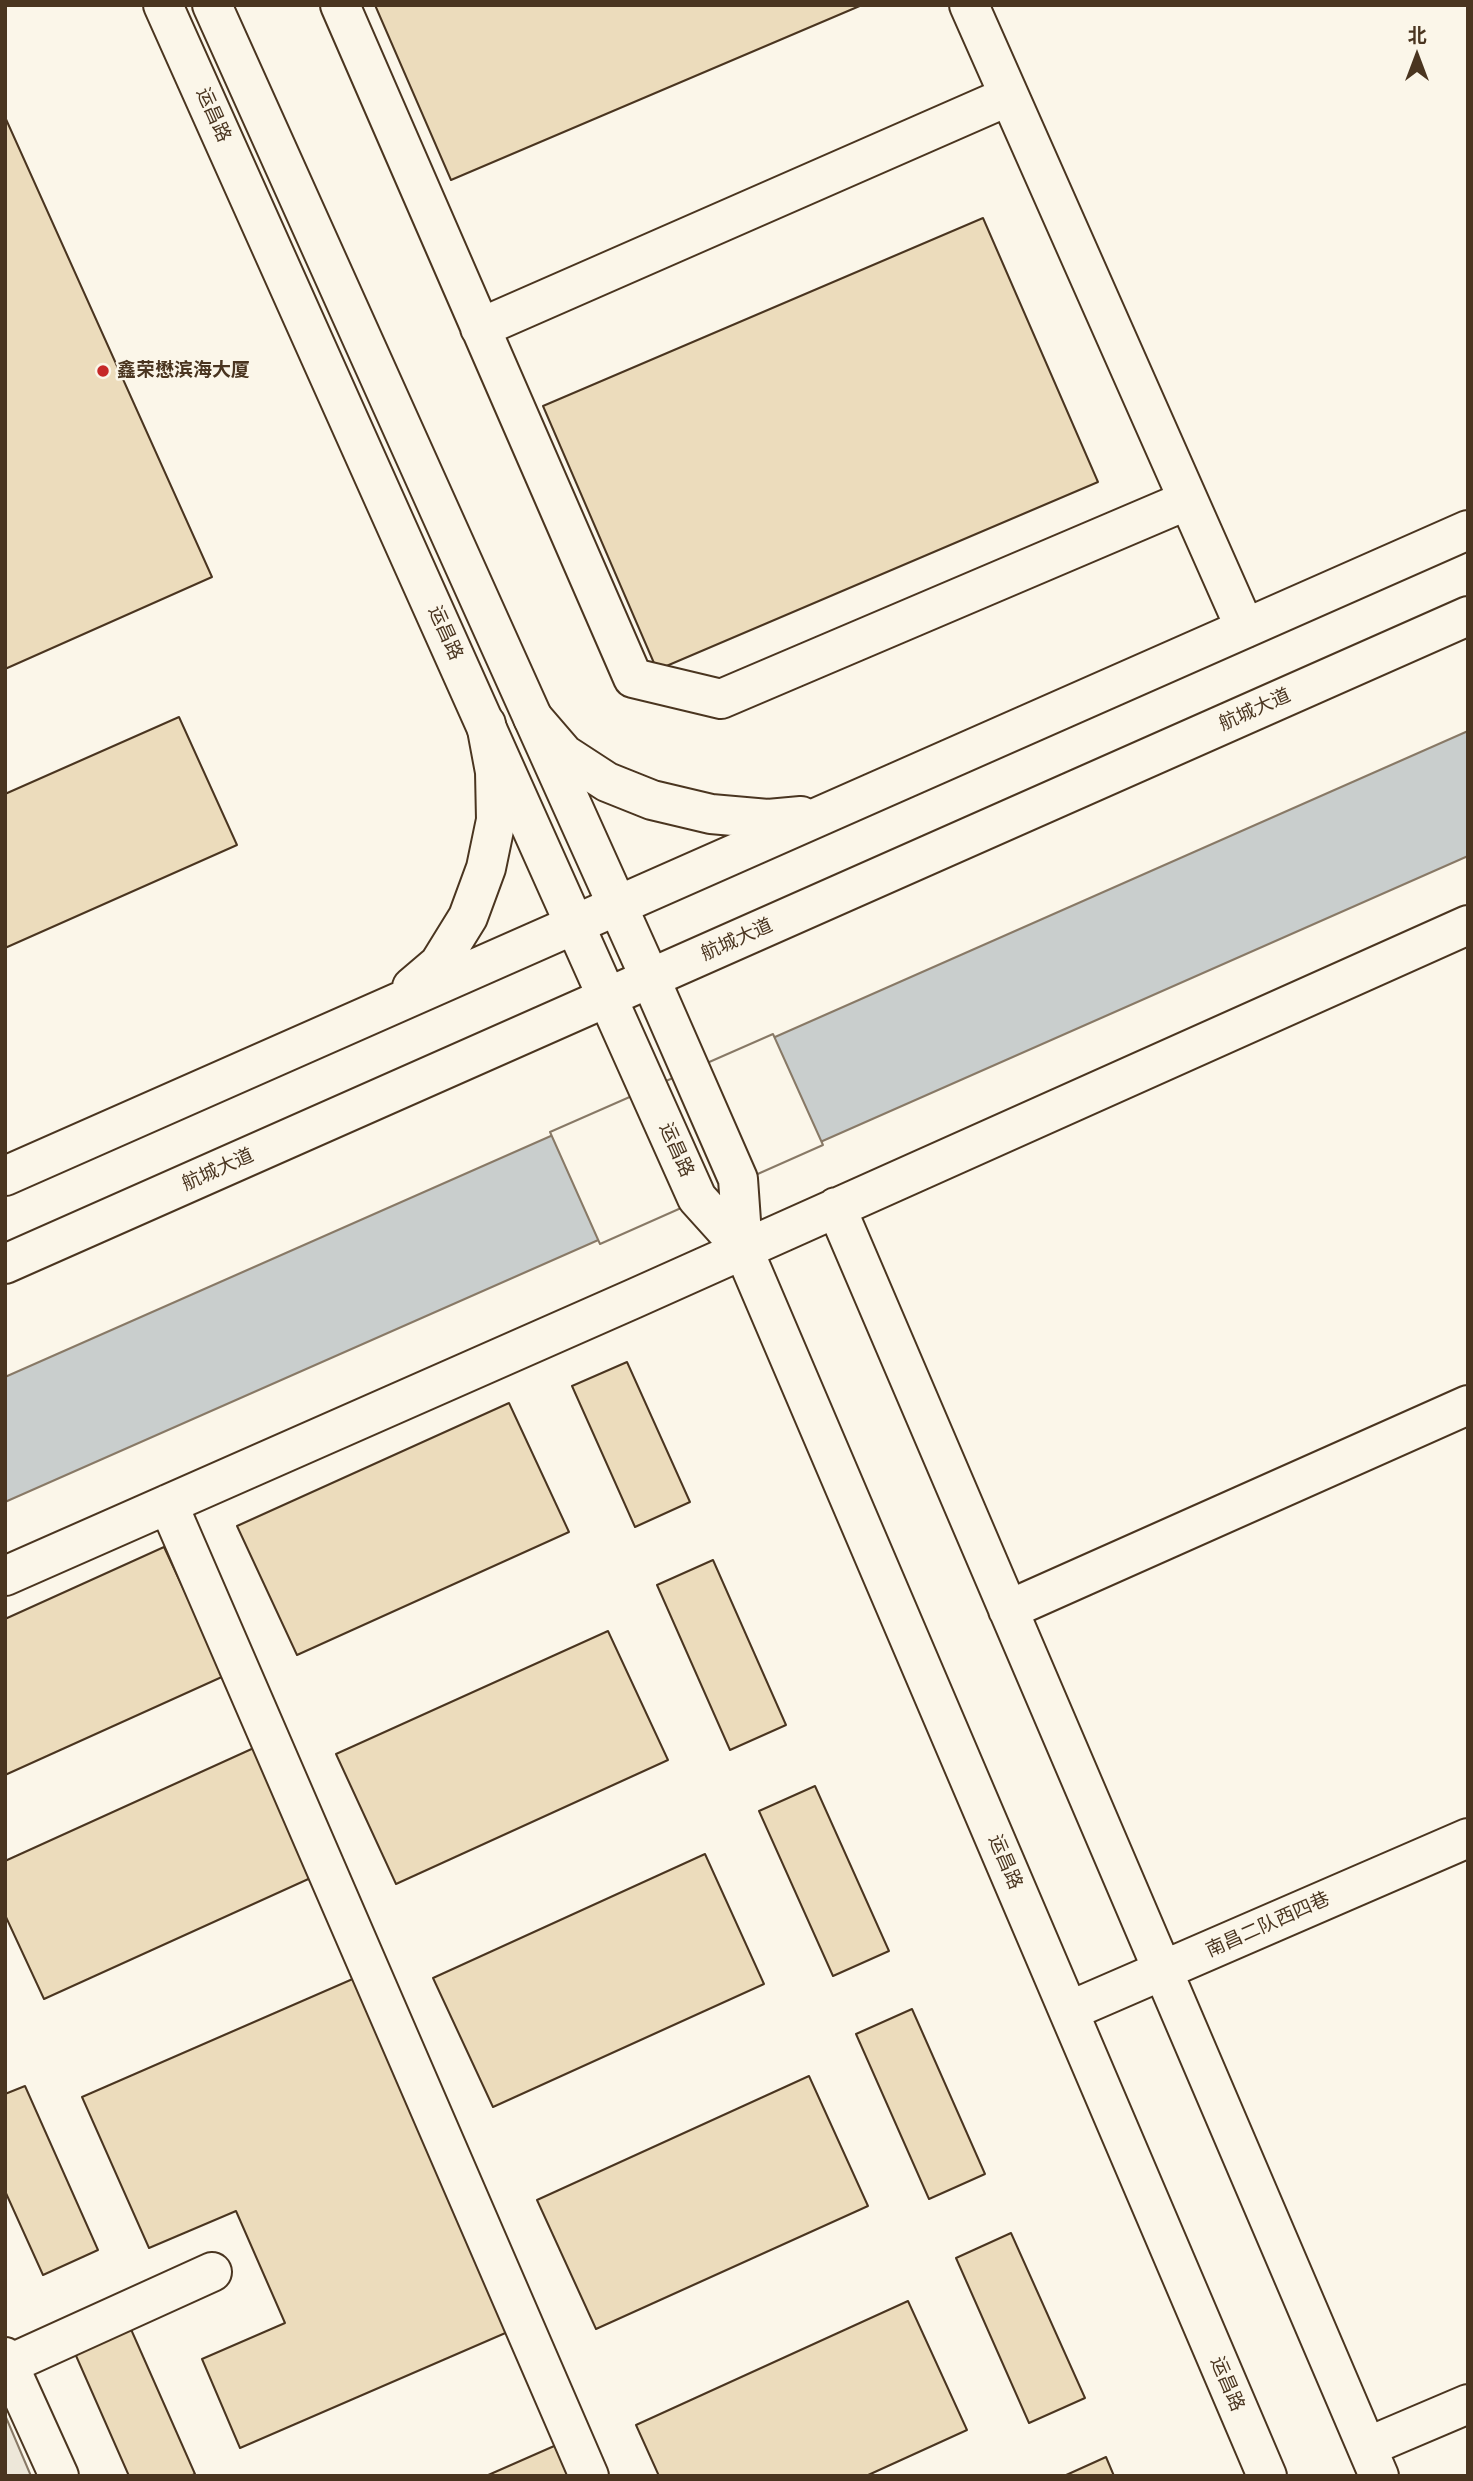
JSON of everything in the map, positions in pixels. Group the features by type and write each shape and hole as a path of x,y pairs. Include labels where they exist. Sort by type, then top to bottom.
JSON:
{"street":[{"name":"运昌路","path":"163,5 697,1198 743,1249 1266,2476"},
{"name":"运昌路","path":"212,5 738,1179 743,1249"},
{"path":"340,5 633,678 721,699 1188,500"},
{"path":"969,5 1245,628"},
{"path":"480,328 1009,96"},
{"path":"5,1176 1468,530"},
{"name":"航城大道","path":"5,1264 1468,616"},
{"path":"533,718 565,754 607,782 652,800 711,814 768,820 824,814"},
{"path":"390,1006 439,964 468,917 486,868 496,820 495,772 486,724"},
{"path":"5,1576 1468,925"},
{"path":"836,1208 1373,2461 1468,2404"},
{"path":"1008,1610 1468,1405"},
{"path":"168,1504 589,2476"},
{"name":"南昌二队西四巷","path":"1069,2011 1468,1838"},
{"path":"59,2476 6,2362 212,2272"}],"shaded area":[{"path":"1468,731 1468,856 5,1502 5,1377"},
{"path":"5,2415 31,2476 5,2476"}],"pier":[{"path":"773,1034 823,1145 600,1244 550,1132"}],"building":[{"path":"375,5 862,5 451,180"},
{"path":"5,117 212,577 5,669"},
{"path":"983,218 1098,482 657,670 543,406"},
{"path":"179,717 237,845 5,948 5,794"},
{"path":"627,1362 690,1502 635,1527 572,1386"},
{"path":"509,1403 569,1532 297,1655 237,1526"},
{"path":"164,1547 224,1676 5,1775 5,1619"},
{"path":"713,1560 786,1725 730,1750 657,1585"},
{"path":"608,1631 668,1760 396,1884 336,1754"},
{"path":"256,1747 315,1876 44,1999 5,1915 5,1861"},
{"path":"815,1786 889,1951 833,1976 759,1811"},
{"path":"705,1854 764,1984 493,2107 433,1978"},
{"path":"355,1978 510,2331 240,2448 202,2359 285,2323 236,2211 149,2248 82,2097"},
{"path":"912,2009 985,2174 929,2199 856,2034"},
{"path":"809,2076 868,2206 596,2329 537,2200"},
{"path":"25,2086 98,2250 43,2275 5,2191 5,2094"},
{"path":"1011,2233 1085,2398 1029,2423 956,2258"},
{"path":"908,2301 967,2430 866,2476 659,2476 636,2425"},
{"path":"122,2309 195,2474 129,2476 66,2333"},
{"path":"561,2443 576,2476 486,2476"},
{"path":"1106,2457 1114,2476 1064,2476"}],"place":[{"name":"鑫荣懋滨海大厦","path":"103,371"}]}
